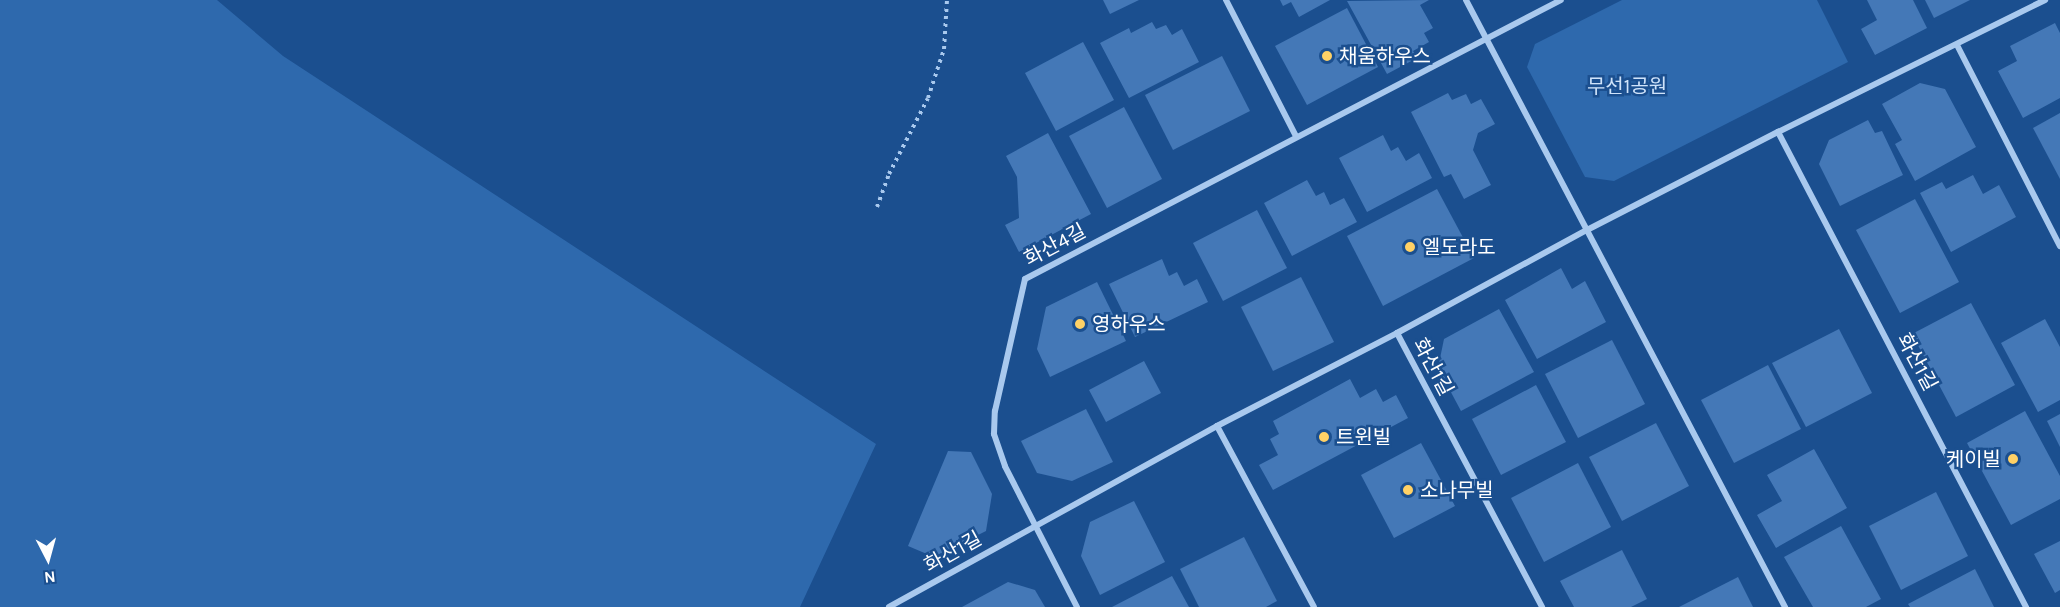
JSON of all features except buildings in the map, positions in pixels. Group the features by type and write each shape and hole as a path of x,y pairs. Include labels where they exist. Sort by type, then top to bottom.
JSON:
{"street":[{"path":"1226,0 1296,136"},
{"path":"1466,0 1785,607"},
{"name":"화산4길","path":"1034,525 1005,466 994,434 995,411 1025,279 1561,0"},
{"name":"화산1길","path":"889,607 1217,426 1397,333 1587,230 1778,132 2045,0"},
{"path":"1957,45 2060,246"},
{"name":"화산1길","path":"1778,132 2026,607"},
{"name":"화산1길","path":"1397,333 1542,607"},
{"path":"1217,426 1314,607"},
{"path":"1034,525 1077,607"}],"path":[{"path":"877,207 889,174 928,98 944,49 947,0"}],"green space":[{"path":"0,0 217,0 283,56 876,444 800,607 0,607"},
{"name":"무선1공원","path":"1622,0 1817,0 1848,62 1614,181 1585,177 1527,67 1535,44"}],"place":[{"name":"채움하우스","path":"1327,56"},
{"name":"엘도라도","path":"1410,247"},
{"name":"영하우스","path":"1080,324"},
{"name":"트윈빌","path":"1324,437"},
{"name":"케이빌","path":"2013,459"},
{"name":"소나무빌","path":"1408,490"}]}
